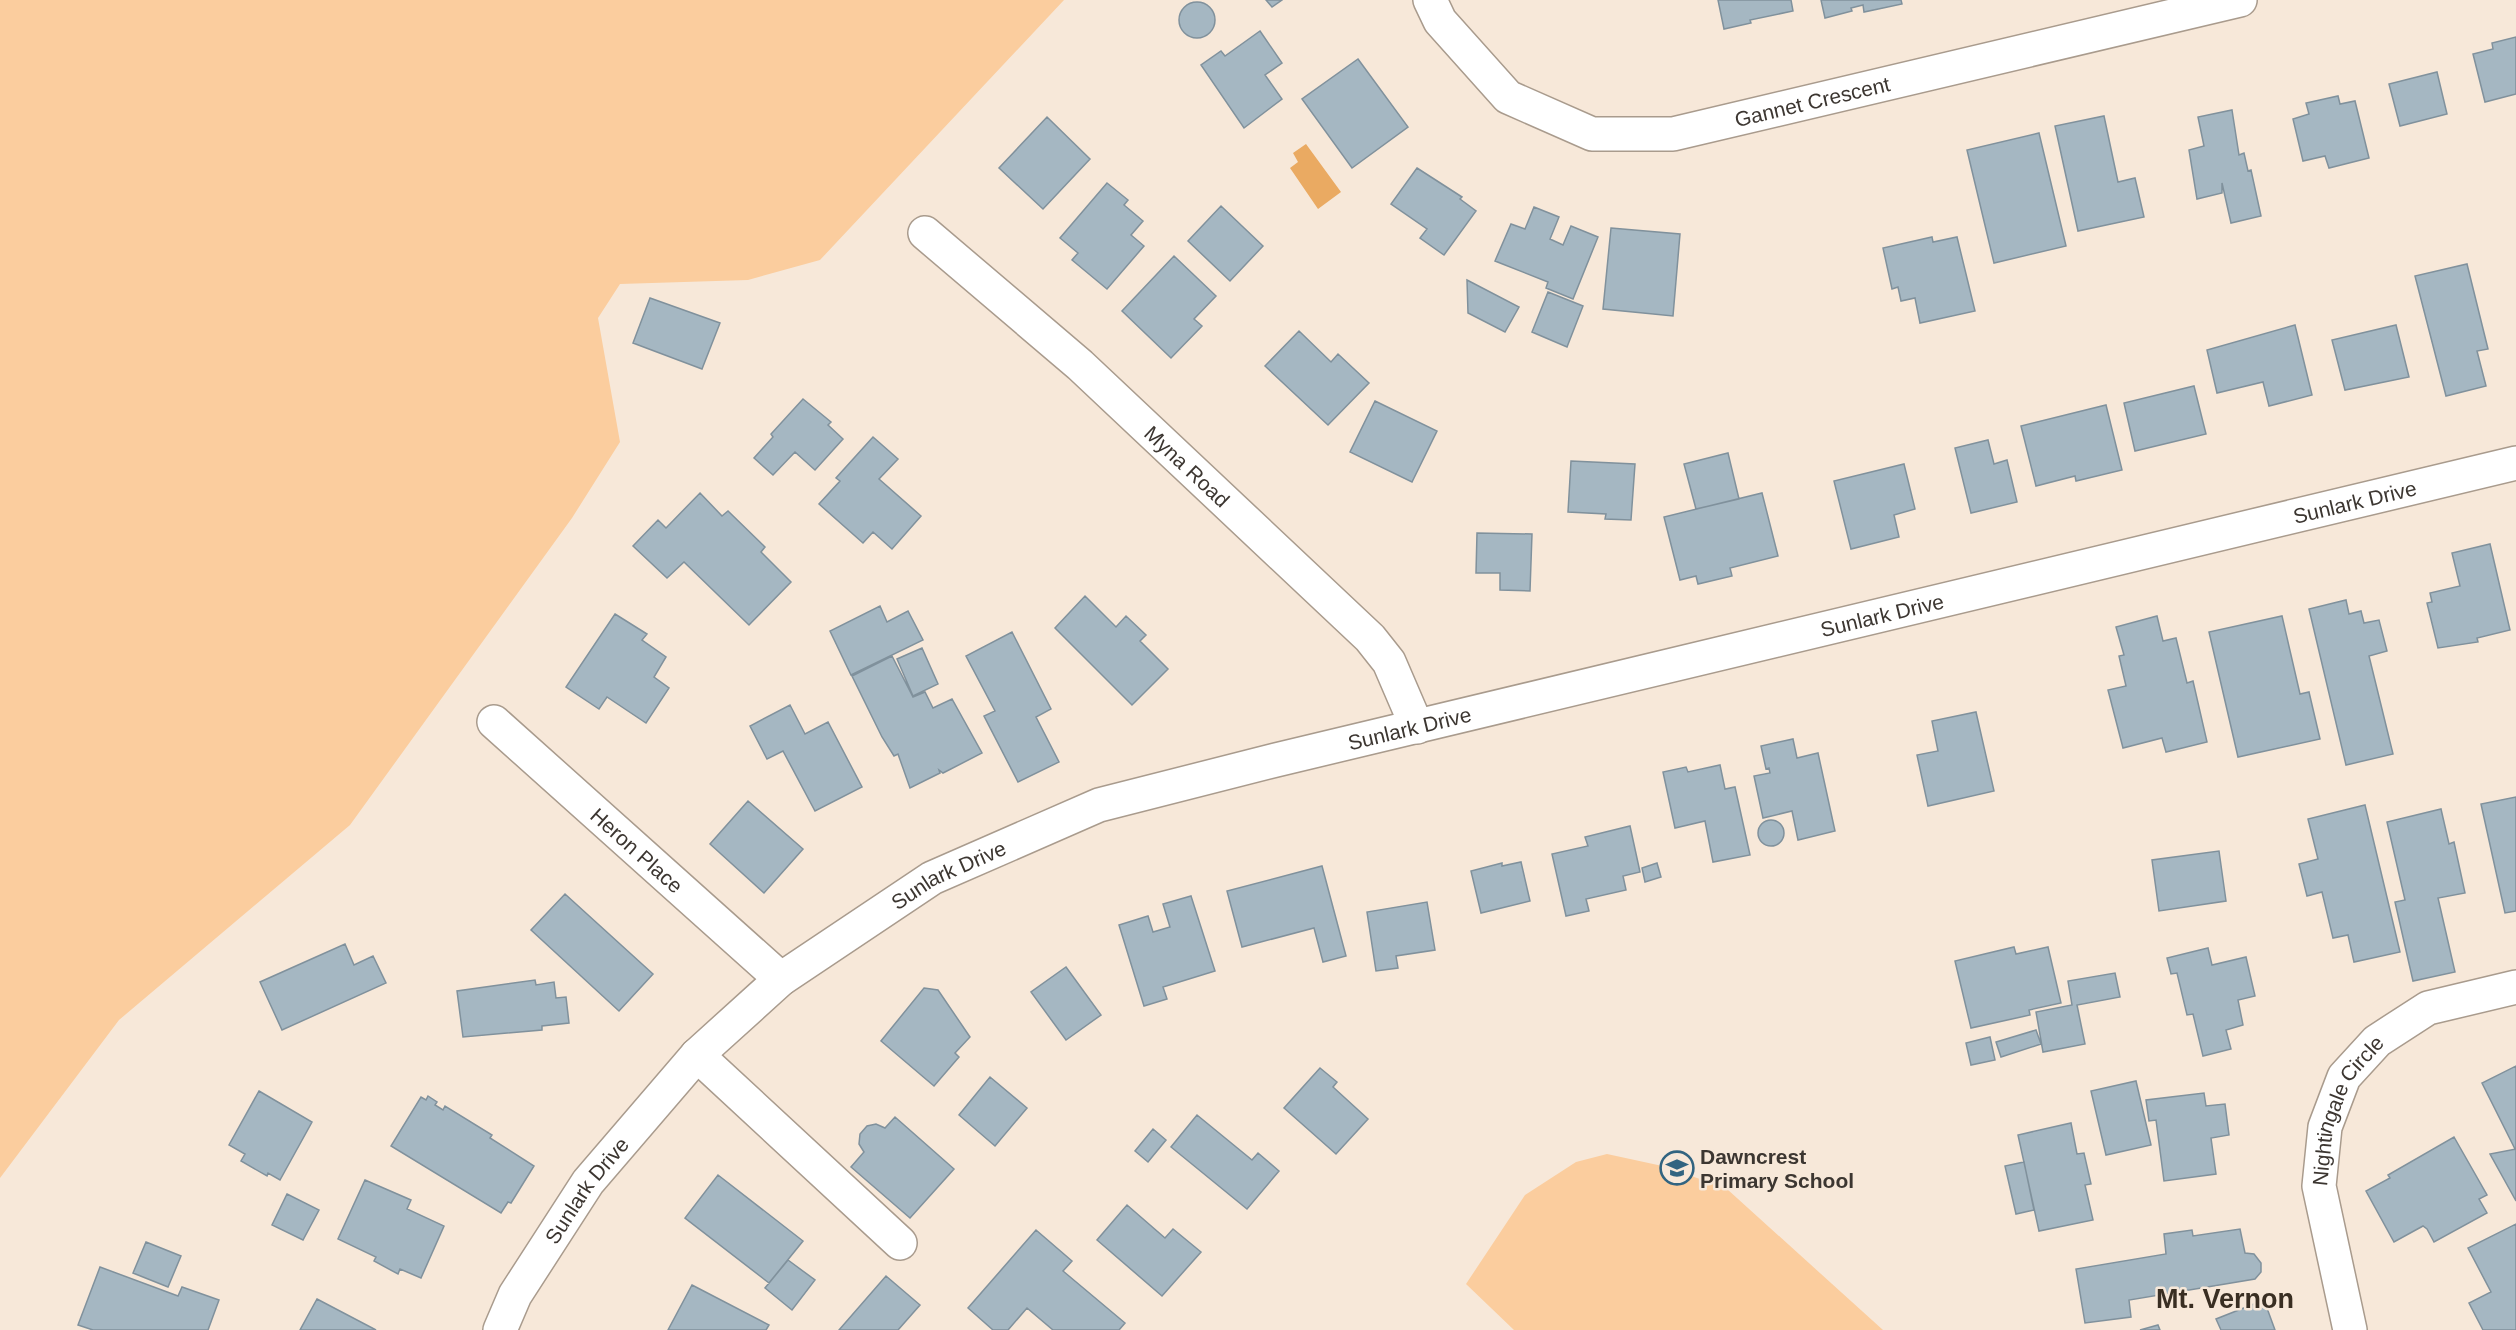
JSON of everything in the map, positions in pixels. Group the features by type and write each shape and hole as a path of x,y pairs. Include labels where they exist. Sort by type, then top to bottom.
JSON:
{"street":[{"name":"Gannet Crescent","path":"1430,0 1440,21 1508,98 1592,134 1673,134 2240,0"},
{"name":"Myna Road","path":"925,233 1080,365 1370,638 1389,662 1417,727"},
{"name":"Sunlark Drive","path":"500,1330 515,1295 588,1182 697,1055 781,979 932,878 1100,805 2516,463"},
{"name":"Heron Place","path":"494,722 781,979"},
{"name":"Nightingale Circle","path":"2350,1330 2319,1186 2325,1127 2344,1077 2377,1041 2428,1008 2516,987"},
{"path":"697,1055 900,1243"}],"shaded area":[{"path":"0,0 1064,0 820,260 748,280 620,284 598,318 620,442 572,518 350,825 119,1020 0,1178"},
{"path":"1306,144 1341,192 1318,209 1290,168 1298,162 1293,153"},
{"path":"1607,1154 1667,1167 1727,1189 1883,1330 1514,1330 1466,1284 1525,1195 1576,1162"}],"building":[{"path":"1266,0 1282,0 1272,7"},
{"path":"1718,0 1791,0 1793,11 1750,20 1751,23 1724,29"},
{"path":"1821,0 1901,0 1902,4 1864,12 1863,5 1851,8 1852,11 1825,18"},
{"path":"1197,2 1209,8 1215,20 1209,32 1197,38 1185,32 1179,20 1185,8"},
{"path":"1260,31 1282,63 1265,75 1282,99 1244,128 1201,65 1221,51 1225,56"},
{"path":"2516,37 2516,94 2485,102 2473,54 2493,49 2492,43"},
{"path":"1358,59 1408,127 1352,168 1302,99"},
{"path":"2437,72 2447,114 2400,126 2389,84"},
{"path":"2338,96 2340,104 2355,101 2369,158 2329,168 2325,156 2303,161 2293,119 2309,114 2306,103"},
{"path":"2232,110 2239,155 2244,153 2248,171 2251,170 2261,216 2231,223 2222,183 2222,193 2197,199 2189,150 2204,146 2198,117"},
{"path":"2104,116 2118,182 2135,178 2144,217 2078,231 2055,126"},
{"path":"1047,117 1090,159 1043,209 999,168"},
{"path":"2039,133 2066,246 1994,263 1967,150"},
{"path":"1417,168 1462,197 1460,199 1476,211 1444,255 1420,238 1427,229 1391,204"},
{"path":"1107,183 1128,200 1124,205 1143,221 1131,235 1144,246 1107,289 1072,260 1078,253 1060,238"},
{"path":"1221,206 1263,246 1230,281 1188,241"},
{"path":"1534,207 1559,217 1550,239 1563,245 1571,226 1598,237 1573,299 1546,288 1548,282 1495,261 1511,224 1525,229"},
{"path":"1611,228 1680,234 1673,316 1603,309"},
{"path":"1932,237 1933,242 1957,237 1975,311 1920,323 1915,298 1901,301 1898,287 1892,289 1883,248"},
{"path":"1174,256 1216,296 1194,319 1202,326 1171,358 1122,311"},
{"path":"2467,264 2488,349 2477,351 2486,386 2446,396 2415,276"},
{"path":"1467,280 1519,307 1505,332 1468,313"},
{"path":"1548,292 1583,306 1567,347 1532,332"},
{"path":"650,298 720,323 702,369 633,343"},
{"path":"2295,325 2312,395 2269,406 2263,382 2217,393 2207,350"},
{"path":"2396,325 2409,377 2345,390 2332,340"},
{"path":"1299,331 1331,362 1338,354 1369,383 1328,425 1265,366"},
{"path":"2194,386 2206,434 2135,451 2124,403"},
{"path":"803,399 831,422 828,425 843,439 815,470 795,452 773,475 754,458 773,437 771,434"},
{"path":"1375,401 1437,431 1412,482 1350,452"},
{"path":"2106,405 2122,470 2076,481 2075,476 2036,486 2021,426"},
{"path":"873,437 898,459 879,479 921,516 892,549 873,532 863,543 819,504 840,481 836,478"},
{"path":"1988,440 1994,464 2007,460 2017,502 1971,513 1955,448"},
{"path":"1728,453 1739,499 1696,509 1684,464"},
{"path":"1571,461 1635,464 1631,520 1605,519 1606,514 1568,512"},
{"path":"1904,464 1915,509 1894,515 1899,537 1851,549 1834,481"},
{"path":"700,493 722,516 728,511 765,547 761,552 791,582 749,625 684,562 667,578 633,546 658,520 666,528"},
{"path":"1762,493 1778,556 1730,568 1732,576 1698,584 1696,576 1680,580 1664,517"},
{"path":"1477,533 1532,534 1530,591 1500,590 1500,573 1476,573"},
{"path":"2490,544 2510,630 2477,638 2478,642 2438,648 2427,603 2432,602 2430,593 2460,586 2452,553"},
{"path":"1085,596 1116,627 1126,616 1146,635 1140,641 1168,669 1132,705 1055,628"},
{"path":"2346,600 2349,614 2361,611 2364,623 2379,620 2387,651 2369,656 2393,754 2346,765 2309,609"},
{"path":"880,606 887,622 908,611 923,640 851,675 830,631"},
{"path":"615,614 647,634 642,640 666,657 654,677 669,688 646,723 607,697 599,709 566,687"},
{"path":"2157,616 2163,641 2176,638 2187,683 2193,681 2207,742 2166,752 2162,738 2123,748 2108,690 2126,686 2119,656 2124,655 2116,627"},
{"path":"2282,616 2300,694 2309,692 2320,739 2238,757 2209,632"},
{"path":"1012,632 1051,709 1036,717 1059,762 1018,782 984,716 995,711 966,656"},
{"path":"922,648 938,684 913,696 897,659"},
{"path":"892,656 913,697 925,692 933,708 952,699 982,753 943,773 939,770 940,773 910,788 898,754 894,756 882,737 852,676"},
{"path":"790,705 805,734 828,722 862,787 815,811 783,751 767,759 750,726"},
{"path":"1976,712 1994,791 1928,806 1917,755 1938,751 1932,721"},
{"path":"1793,739 1797,758 1818,753 1835,831 1798,840 1792,811 1763,818 1754,776 1770,773 1769,768 1766,769 1761,746"},
{"path":"1720,765 1725,789 1735,787 1750,855 1713,862 1705,821 1675,828 1663,772 1686,767 1688,772"},
{"path":"2516,797 2516,911 2505,913 2481,804"},
{"path":"748,801 803,849 764,893 710,844"},
{"path":"2365,805 2400,952 2354,962 2348,935 2333,938 2322,892 2307,896 2299,864 2318,859 2308,819"},
{"path":"2441,809 2449,844 2454,842 2465,893 2438,898 2455,972 2413,981 2395,902 2405,900 2387,822"},
{"path":"1771,820 1780,824 1784,833 1780,842 1771,846 1762,842 1758,833 1762,824"},
{"path":"1630,826 1640,872 1623,876 1626,890 1586,899 1589,911 1566,916 1552,854 1588,846 1585,837"},
{"path":"2219,851 2226,901 2159,911 2152,860"},
{"path":"1521,862 1530,901 1481,913 1471,871 1502,863 1502,866"},
{"path":"1657,863 1661,877 1645,882 1642,868"},
{"path":"1322,866 1346,956 1323,962 1314,928 1242,947 1227,891"},
{"path":"565,894 653,974 619,1011 531,930"},
{"path":"1191,896 1215,971 1163,987 1167,999 1144,1006 1119,925 1148,916 1153,932 1170,927 1163,904"},
{"path":"1427,902 1435,950 1396,956 1398,968 1376,971 1367,912"},
{"path":"345,944 354,965 373,956 386,983 282,1030 260,982"},
{"path":"2014,947 2016,954 2048,947 2061,1003 2029,1010 2030,1015 1971,1028 1955,961"},
{"path":"2208,948 2212,965 2246,957 2255,996 2238,1000 2243,1025 2226,1030 2231,1049 2203,1056 2193,1014 2187,1015 2177,973 2171,974 2167,958"},
{"path":"1066,967 1101,1015 1066,1040 1031,992"},
{"path":"2115,973 2120,997 2077,1005 2085,1044 2043,1052 2036,1012 2072,1005 2068,981"},
{"path":"535,980 536,985 554,982 556,998 566,997 569,1023 542,1026 542,1030 463,1037 457,991"},
{"path":"924,988 938,990 970,1037 955,1053 959,1057 934,1086 881,1041"},
{"path":"2036,1030 2041,1044 2001,1057 1996,1042"},
{"path":"1990,1037 1995,1060 1971,1065 1966,1043"},
{"path":"2516,1066 2516,1148 2515,1149 2482,1083"},
{"path":"1320,1068 1337,1082 1333,1087 1368,1119 1336,1154 1284,1108"},
{"path":"990,1077 1027,1108 995,1146 959,1115"},
{"path":"2136,1081 2151,1145 2106,1155 2091,1091"},
{"path":"259,1091 312,1122 280,1180 268,1173 267,1176 241,1161 245,1154 229,1145"},
{"path":"2204,1093 2206,1106 2225,1104 2229,1135 2211,1138 2216,1174 2164,1181 2156,1120 2149,1121 2146,1100"},
{"path":"428,1096 437,1102 435,1105 443,1110 445,1106 492,1135 490,1138 534,1166 511,1203 508,1202 501,1213 391,1146 421,1097 426,1100"},
{"path":"1197,1115 1252,1160 1258,1153 1279,1171 1247,1209 1171,1147"},
{"path":"895,1117 954,1169 910,1218 851,1167 864,1152 859,1144 860,1134 867,1126 876,1124 885,1128"},
{"path":"2071,1123 2077,1154 2084,1153 2091,1184 2085,1185 2093,1220 2039,1231 2018,1135"},
{"path":"1153,1129 1166,1140 1148,1162 1135,1151"},
{"path":"2454,1137 2487,1195 2479,1199 2487,1213 2434,1242 2423,1226 2394,1242 2366,1191 2390,1178 2388,1175"},
{"path":"2516,1149 2516,1201 2490,1154"},
{"path":"2024,1162 2034,1210 2016,1214 2005,1166"},
{"path":"718,1175 803,1241 769,1283 685,1218"},
{"path":"365,1180 411,1200 407,1209 444,1226 421,1278 400,1269 398,1274 374,1261 376,1257 338,1239"},
{"path":"287,1194 319,1210 303,1240 272,1225"},
{"path":"1127,1205 1165,1238 1173,1229 1201,1252 1162,1296 1097,1240"},
{"path":"2516,1224 2516,1330 2483,1330 2469,1303 2491,1292 2468,1248"},
{"path":"2240,1229 2245,1253 2254,1254 2261,1263 2261,1272 2255,1279 2129,1300 2131,1317 2085,1323 2076,1269 2166,1254 2164,1234 2192,1230 2193,1236"},
{"path":"1036,1230 1072,1261 1063,1271 1125,1323 1119,1330 1053,1330 1027,1308 1008,1330 993,1330 968,1308"},
{"path":"146,1242 181,1256 168,1287 133,1273"},
{"path":"788,1260 815,1280 792,1310 765,1288"},
{"path":"100,1267 178,1296 182,1287 219,1300 208,1330 93,1330 78,1325"},
{"path":"886,1276 920,1305 898,1330 839,1330"},
{"path":"692,1285 769,1325 766,1330 668,1330"},
{"path":"317,1299 376,1330 300,1330"},
{"path":"2264,1300 2275,1330 2221,1330 2216,1319"},
{"path":"2158,1325 2160,1330 2140,1330"}],"place":[{"name":"Dawncrest Primary School","path":"1677,1168"}],"district":[{"name":"Mt. Vernon","path":"2225,1299"}]}
